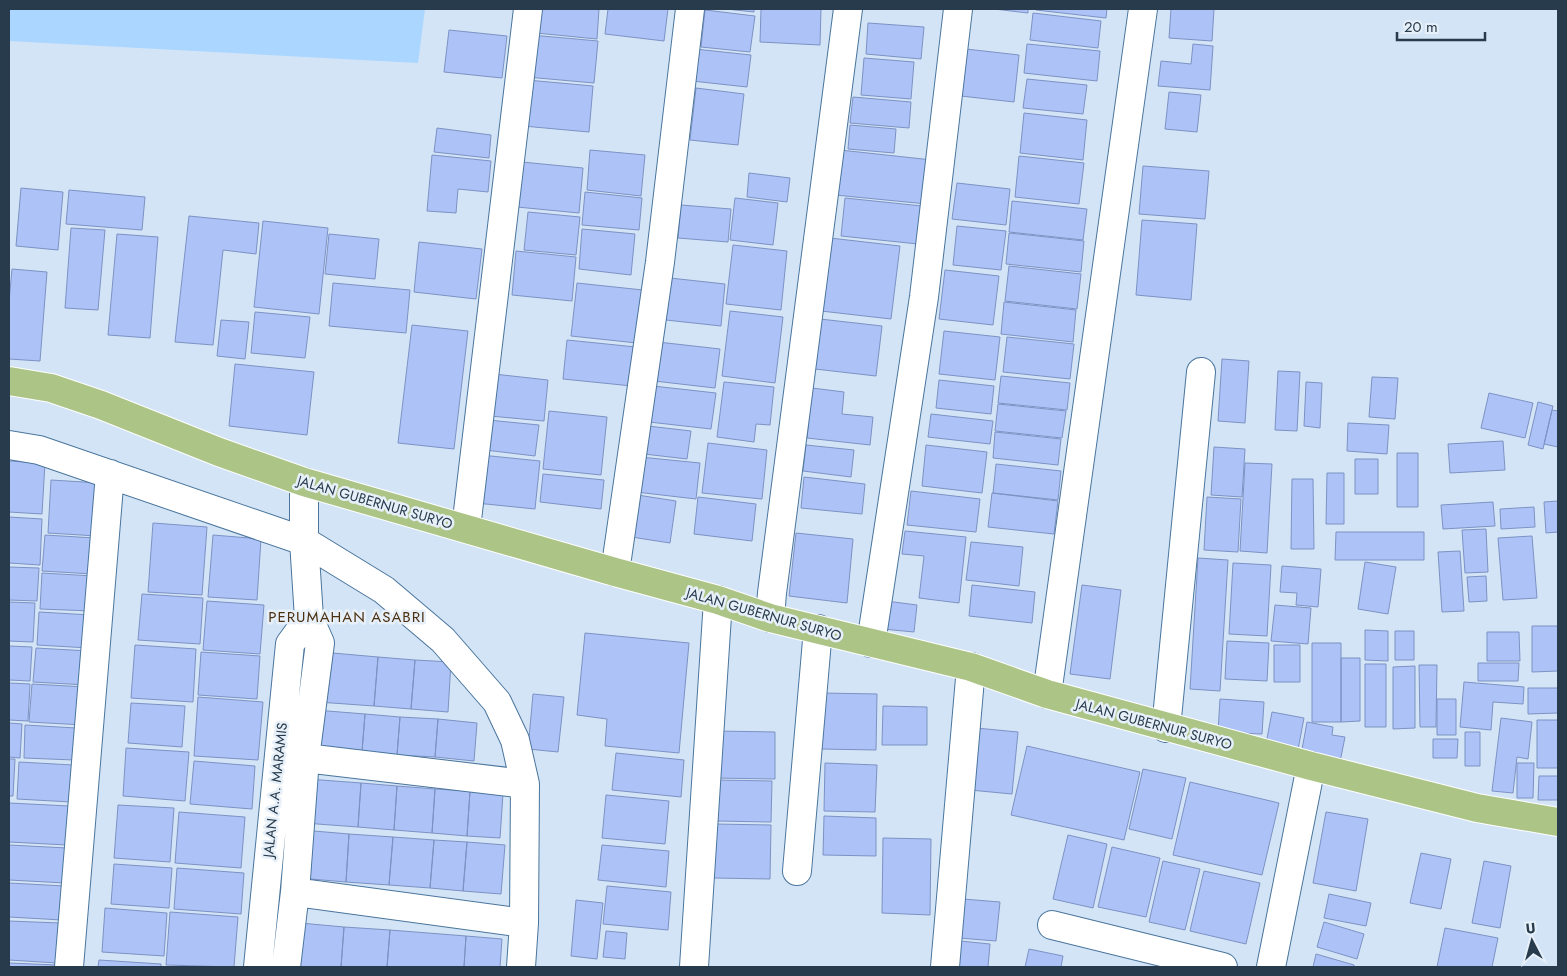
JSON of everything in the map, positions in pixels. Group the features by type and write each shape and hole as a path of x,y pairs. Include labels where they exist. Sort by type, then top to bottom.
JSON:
{"main road":[{"name":"JALAN GUBERNUR SURYO","path":"9,381 51,388 101,405 219,452 304,482 614,572 718,600 770,618 971,667 1047,694 1311,766 1477,808 1558,822"}],"street":[{"path":"466,528 528,9"},
{"path":"614,572 660,262 690,9"},
{"path":"770,618 774,573 848,9"},
{"path":"871,643 924,297 958,9"},
{"path":"1047,694 1143,9"},
{"path":"1166,728 1202,372"},
{"path":"9,445 39,450 304,541 384,590 443,640 497,702 515,740 525,784 524,923 521,967"},
{"path":"69,967 110,474"},
{"name":"JALAN A.A. MARAMIS","path":"286,967 305,758 320,643 309,618 304,541 304,482"},
{"path":"694,967 718,600"},
{"name":"JALAN A.A. MARAMIS","path":"258,967 290,644 309,618"},
{"path":"797,870 818,629"},
{"path":"944,967 971,667"},
{"path":"305,758 525,784"},
{"path":"1271,967 1311,766"},
{"path":"294,892 524,923"},
{"path":"1052,925 1223,967"}],"shaded area":[{"path":"9,9 425,9 418,63 9,41"}],"building":[{"path":"538,9 599,9 597,39 536,33"},
{"path":"608,9 668,9 664,41 605,34"},
{"path":"726,9 754,9 754,12"},
{"path":"761,9 821,9 820,45 760,42"},
{"path":"994,9 1028,9 1028,13"},
{"path":"1036,9 1107,9 1106,18"},
{"path":"1171,9 1214,9 1212,41 1169,38"},
{"path":"705,10 755,16 750,52 701,47"},
{"path":"1033,13 1101,21 1098,48 1030,40"},
{"path":"868,23 924,27 921,59 866,54"},
{"path":"449,30 507,36 502,78 444,72"},
{"path":"531,35 598,41 594,83 527,77"},
{"path":"1027,44 1100,51 1097,81 1024,73"},
{"path":"1193,44 1213,46 1210,90 1158,86 1161,61 1191,64"},
{"path":"695,49 751,55 747,87 692,81"},
{"path":"966,49 1019,55 1014,102 961,96"},
{"path":"864,58 914,62 911,99 861,95"},
{"path":"1027,79 1087,85 1083,114 1023,108"},
{"path":"527,80 593,86 589,132 523,126"},
{"path":"696,88 744,94 738,145 690,140"},
{"path":"1169,92 1201,95 1197,132 1165,129"},
{"path":"853,97 911,102 909,128 850,123"},
{"path":"1024,113 1087,120 1083,160 1020,153"},
{"path":"850,125 896,129 894,153 848,149"},
{"path":"437,128 491,135 489,158 434,152"},
{"path":"590,150 645,155 641,196 587,190"},
{"path":"840,150 932,160 927,204 835,195"},
{"path":"432,155 491,161 488,192 458,189 456,213 427,211"},
{"path":"1019,156 1084,163 1079,204 1015,197"},
{"path":"522,162 583,168 579,213 517,207"},
{"path":"1143,166 1209,171 1205,219 1139,214"},
{"path":"749,173 790,178 787,202 747,197"},
{"path":"957,183 1010,189 1006,225 952,219"},
{"path":"21,188 63,192 58,250 16,246"},
{"path":"69,190 145,197 142,230 66,224"},
{"path":"585,192 642,198 639,230 582,225"},
{"path":"735,198 778,203 773,245 730,240"},
{"path":"845,198 922,206 918,244 841,236"},
{"path":"1012,201 1087,209 1083,240 1009,232"},
{"path":"681,205 731,209 728,242 678,238"},
{"path":"528,212 580,217 576,255 524,250"},
{"path":"189,216 259,223 256,254 223,250 213,345 175,342"},
{"path":"1142,220 1197,224 1191,300 1136,295"},
{"path":"263,221 328,228 319,314 254,307"},
{"path":"957,226 1006,231 1001,270 953,265"},
{"path":"71,228 105,230 98,310 65,308"},
{"path":"582,229 635,234 631,275 579,269"},
{"path":"1009,233 1084,241 1081,272 1006,264"},
{"path":"117,234 158,237 150,338 108,335"},
{"path":"329,234 379,239 375,279 325,274"},
{"path":"830,238 900,246 891,319 821,311"},
{"path":"419,242 482,249 476,299 414,292"},
{"path":"733,245 787,251 781,310 726,304"},
{"path":"516,251 576,257 572,301 512,295"},
{"path":"1009,266 1081,274 1077,309 1005,301"},
{"path":"12,269 47,272 40,361 9,359 9,302"},
{"path":"945,270 999,276 993,325 939,319"},
{"path":"670,278 725,284 721,326 666,320"},
{"path":"333,283 410,290 406,333 329,326"},
{"path":"577,283 643,290 637,343 571,336"},
{"path":"1004,302 1076,310 1073,342 1001,334"},
{"path":"730,311 783,317 775,383 722,376"},
{"path":"255,312 310,317 305,358 251,353"},
{"path":"820,319 882,326 876,376 815,369"},
{"path":"221,320 249,322 245,359 217,356"},
{"path":"412,325 468,331 454,449 398,443"},
{"path":"944,331 1000,337 995,380 939,374"},
{"path":"1007,337 1074,344 1070,379 1003,372"},
{"path":"567,340 636,347 632,386 563,379"},
{"path":"658,342 720,349 715,388 654,381"},
{"path":"1222,359 1249,361 1245,423 1218,421"},
{"path":"235,364 314,372 307,435 229,426"},
{"path":"1278,371 1300,372 1297,431 1275,430"},
{"path":"494,374 548,380 544,421 490,416"},
{"path":"1001,376 1070,383 1067,410 998,403"},
{"path":"1372,377 1398,378 1395,419 1369,417"},
{"path":"939,380 994,386 991,414 936,408"},
{"path":"724,382 774,387 770,425 756,424 754,442 717,437"},
{"path":"1306,382 1322,383 1320,428 1304,426"},
{"path":"653,386 716,393 711,429 649,422"},
{"path":"812,388 844,392 842,414 873,417 870,445 807,438"},
{"path":"1489,393 1533,403 1525,438 1481,428"},
{"path":"1538,402 1553,406 1543,449 1528,445"},
{"path":"998,404 1066,411 1062,438 995,431"},
{"path":"1552,410 1558,411 1558,447 1544,444"},
{"path":"549,411 607,417 601,475 543,469"},
{"path":"931,414 993,421 990,444 928,437"},
{"path":"488,420 539,425 535,456 485,450"},
{"path":"1348,423 1389,425 1387,454 1347,451"},
{"path":"648,426 691,431 687,459 644,454"},
{"path":"995,432 1061,439 1058,465 993,458"},
{"path":"1503,441 1505,470 1450,473 1448,444"},
{"path":"708,443 767,450 762,499 702,493"},
{"path":"806,445 854,450 851,477 803,471"},
{"path":"926,445 987,452 982,493 922,486"},
{"path":"1214,447 1245,449 1242,497 1211,495"},
{"path":"1397,453 1418,453 1418,507 1397,507"},
{"path":"481,455 540,461 535,509 476,503"},
{"path":"640,457 700,463 696,499 636,492"},
{"path":"1355,459 1378,459 1378,494 1355,494"},
{"path":"9,461 45,463 42,514 9,512"},
{"path":"1245,463 1272,464 1267,553 1240,551"},
{"path":"996,464 1061,471 1058,500 993,493"},
{"path":"1327,473 1344,473 1344,524 1326,524"},
{"path":"543,474 604,480 601,509 540,502"},
{"path":"804,477 865,484 862,514 801,508"},
{"path":"1292,479 1313,479 1314,549 1291,549"},
{"path":"51,480 100,483 97,536 48,533"},
{"path":"911,491 980,499 976,532 907,525"},
{"path":"992,493 1058,501 1054,534 988,527"},
{"path":"631,494 676,501 670,543 625,536"},
{"path":"698,497 756,504 752,541 694,534"},
{"path":"1207,497 1241,499 1238,552 1204,550"},
{"path":"1558,501 1558,532 1546,533 1544,502"},
{"path":"1493,502 1495,526 1443,529 1441,505"},
{"path":"1534,507 1535,527 1501,529 1500,509"},
{"path":"9,517 42,519 40,565 9,563"},
{"path":"153,523 207,527 202,595 148,592"},
{"path":"1486,529 1488,572 1465,573 1462,530"},
{"path":"905,531 966,537 959,603 919,598 924,556 902,554"},
{"path":"1336,532 1424,532 1424,560 1335,560"},
{"path":"796,533 853,539 847,603 789,596"},
{"path":"45,535 95,538 93,574 42,571"},
{"path":"213,535 261,539 257,600 208,597"},
{"path":"1532,536 1537,598 1503,600 1498,538"},
{"path":"971,542 1023,547 1019,586 966,580"},
{"path":"1460,551 1464,611 1442,612 1438,552"},
{"path":"1198,558 1228,560 1220,691 1190,689"},
{"path":"1365,562 1396,567 1388,614 1358,609"},
{"path":"1233,563 1271,565 1267,636 1229,634"},
{"path":"1282,566 1321,569 1318,607 1296,605 1297,593 1280,592"},
{"path":"9,567 39,568 37,601 9,600"},
{"path":"42,573 94,576 92,611 40,609"},
{"path":"1486,576 1487,601 1469,602 1467,577"},
{"path":"972,585 1035,592 1032,623 969,616"},
{"path":"1082,585 1121,590 1110,679 1070,674"},
{"path":"142,594 203,598 200,644 138,640"},
{"path":"207,601 264,605 260,654 203,650"},
{"path":"886,601 917,605 914,632 883,629"},
{"path":"9,602 35,603 33,642 9,641"},
{"path":"1275,605 1311,608 1308,644 1271,641"},
{"path":"39,612 91,615 89,648 37,645"},
{"path":"1532,626 1558,626 1558,671 1532,672"},
{"path":"1365,630 1388,631 1388,661 1365,660"},
{"path":"1395,631 1414,631 1414,660 1395,660"},
{"path":"1487,632 1519,632 1520,661 1487,661"},
{"path":"585,633 689,643 679,753 605,746 607,719 577,715"},
{"path":"1227,641 1269,643 1267,681 1225,679"},
{"path":"1312,643 1341,643 1341,722 1312,722"},
{"path":"135,645 196,649 193,702 131,698"},
{"path":"1274,645 1300,645 1300,682 1274,682"},
{"path":"9,646 32,647 30,681 9,680"},
{"path":"36,648 89,651 87,685 33,682"},
{"path":"201,652 260,656 257,699 198,695"},
{"path":"321,652 378,657 374,706 318,702"},
{"path":"378,657 415,660 411,709 374,706"},
{"path":"1341,658 1360,658 1360,721 1341,722"},
{"path":"415,660 451,662 448,712 411,709"},
{"path":"1478,663 1519,663 1518,681 1478,681"},
{"path":"1365,664 1386,664 1386,727 1365,727"},
{"path":"1419,665 1437,665 1436,727 1420,727"},
{"path":"1415,666 1415,728 1393,729 1393,667"},
{"path":"1464,682 1524,687 1523,704 1493,702 1491,730 1460,727"},
{"path":"9,683 30,684 28,721 9,720"},
{"path":"32,684 86,687 84,725 29,722"},
{"path":"1528,688 1558,688 1558,713 1528,714"},
{"path":"822,693 877,694 876,750 821,749"},
{"path":"533,694 564,697 558,752 528,749"},
{"path":"198,697 263,702 258,760 194,756"},
{"path":"1220,699 1264,702 1262,734 1218,732"},
{"path":"1437,699 1456,699 1456,735 1437,735"},
{"path":"131,703 185,706 182,747 128,743"},
{"path":"883,706 927,707 927,745 882,745"},
{"path":"315,710 365,714 362,752 312,748"},
{"path":"1272,712 1304,718 1297,755 1265,749"},
{"path":"365,714 400,717 397,755 362,752"},
{"path":"400,717 438,719 435,757 397,755"},
{"path":"1501,718 1532,722 1528,759 1517,757 1513,793 1492,791"},
{"path":"438,719 477,723 474,761 435,757"},
{"path":"1537,720 1558,720 1558,768 1537,768"},
{"path":"1307,722 1333,727 1332,735 1345,737 1340,762 1301,755"},
{"path":"9,723 22,724 20,758 9,757"},
{"path":"25,725 76,728 74,760 24,758"},
{"path":"976,728 1018,732 1012,794 970,790"},
{"path":"717,731 775,732 775,779 716,778"},
{"path":"1465,732 1480,732 1480,766 1465,766"},
{"path":"1433,739 1458,739 1457,758 1433,758"},
{"path":"1027,746 1140,772 1124,840 1011,815"},
{"path":"126,748 189,752 185,801 123,796"},
{"path":"616,753 684,760 681,797 612,790"},
{"path":"9,759 15,759 13,796 9,796"},
{"path":"194,761 255,766 252,809 190,804"},
{"path":"19,762 73,765 71,802 17,799"},
{"path":"825,763 877,765 875,812 824,811"},
{"path":"1517,763 1534,763 1533,798 1517,798"},
{"path":"1143,769 1186,778 1172,839 1129,829"},
{"path":"1539,776 1558,776 1558,800 1538,800"},
{"path":"308,779 361,783 358,827 304,823"},
{"path":"717,780 772,781 771,822 716,821"},
{"path":"1190,782 1279,803 1262,875 1173,855"},
{"path":"361,783 397,786 394,830 358,827"},
{"path":"397,786 435,789 432,833 394,830"},
{"path":"435,789 470,791 467,836 432,833"},
{"path":"470,791 503,794 500,838 467,836"},
{"path":"606,795 669,801 665,844 602,838"},
{"path":"9,803 69,806 67,845 9,842"},
{"path":"118,805 174,808 170,862 114,858"},
{"path":"179,812 245,817 241,868 175,863"},
{"path":"1326,812 1368,819 1356,891 1313,883"},
{"path":"824,816 876,818 876,856 823,855"},
{"path":"714,824 771,825 770,879 713,878"},
{"path":"302,830 349,834 346,882 299,878"},
{"path":"349,834 393,837 389,885 346,882"},
{"path":"1068,835 1107,844 1093,908 1053,899"},
{"path":"393,837 434,840 430,888 389,885"},
{"path":"883,838 931,839 930,915 882,913"},
{"path":"434,840 467,842 463,891 430,888"},
{"path":"467,842 505,845 501,894 463,891"},
{"path":"9,845 67,848 65,883 9,880"},
{"path":"602,845 669,851 666,887 598,880"},
{"path":"1112,847 1160,858 1146,917 1098,907"},
{"path":"1421,853 1451,859 1441,909 1410,903"},
{"path":"1163,861 1200,869 1185,930 1149,922"},
{"path":"1484,861 1511,866 1500,928 1472,923"},
{"path":"114,864 172,868 169,908 111,904"},
{"path":"177,868 244,873 241,914 174,909"},
{"path":"1204,871 1260,883 1246,944 1190,931"},
{"path":"9,883 65,886 62,920 9,917"},
{"path":"607,886 671,892 668,930 603,924"},
{"path":"1329,894 1371,903 1366,926 1324,918"},
{"path":"963,899 1000,902 996,941 959,938"},
{"path":"576,900 603,903 597,959 571,956"},
{"path":"105,908 167,913 164,956 102,952"},
{"path":"170,912 238,917 234,967 166,965"},
{"path":"9,921 60,923 57,963 9,960"},
{"path":"1324,922 1364,934 1357,959 1317,947"},
{"path":"300,923 344,927 341,967 297,967"},
{"path":"344,927 390,930 387,967 341,967"},
{"path":"1445,928 1498,938 1492,967 1437,967"},
{"path":"390,930 466,936 464,967 387,967"},
{"path":"606,931 627,933 625,959 603,957"},
{"path":"466,936 502,939 500,967 464,967"},
{"path":"960,941 990,944 988,967 957,967"},
{"path":"1029,949 1063,956 1061,967 1025,967"},
{"path":"1316,954 1354,965 1354,967 1313,967"},
{"path":"99,960 161,964 161,967 98,967"},
{"path":"9,963 58,965 58,967 9,967"}],"district":[{"name":"PERUMAHAN ASABRI","path":"347,617"}]}
